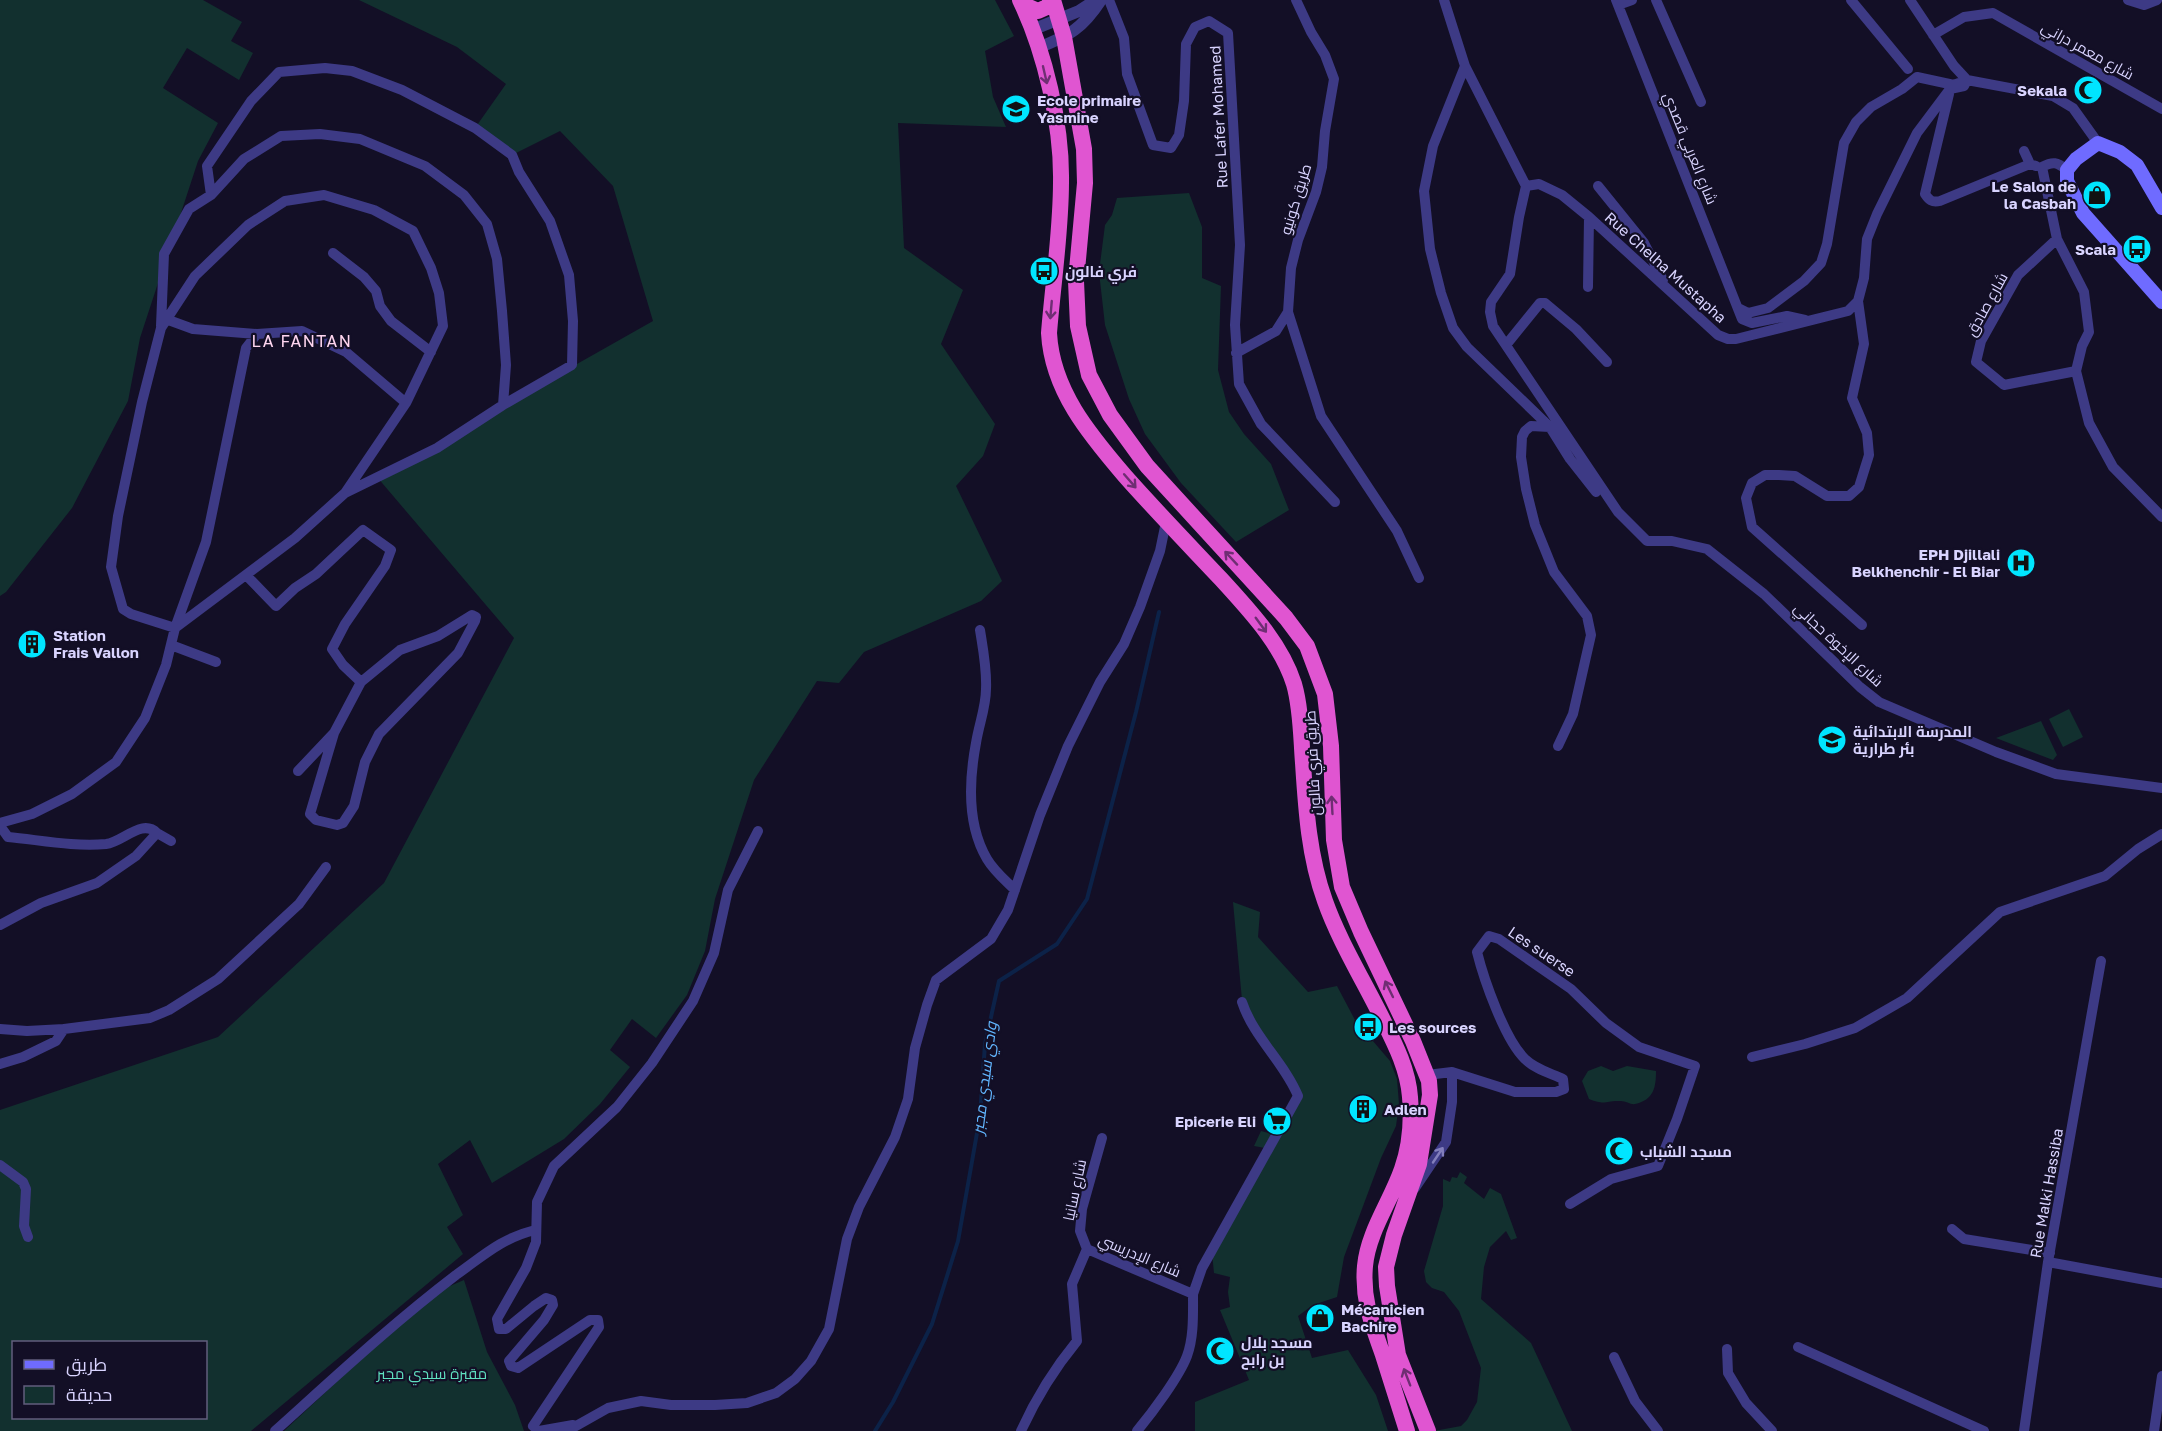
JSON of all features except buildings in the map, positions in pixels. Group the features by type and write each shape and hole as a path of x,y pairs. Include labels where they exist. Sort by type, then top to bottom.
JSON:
{"highway":[{"path":"1021,2 1038,11 1047,8 1052,0"},
{"name":"طريق فري فالون","path":"1052,0 1060,18 1064,37 1083,149 1085,183 1076,291 1078,326 1089,375 1110,416 1141,459 1286,618 1306,646 1322,683 1329,719 1334,840 1342,887 1429,1081 1430,1095 1419,1164 1394,1234 1386,1267 1398,1355 1428,1431"},
{"path":"1021,2 1038,48 1052,102 1058,138 1061,183 1049,333 1050,350 1061,383 1083,424 1097,443 1166,522 1258,620 1277,648 1290,675 1296,696 1301,729 1309,842 1321,888 1331,916 1400,1054 1408,1083 1410,1137 1407,1152 1365,1267 1366,1298 1372,1328 1407,1431"}],"main road":[{"path":"2162,208 2137,165 2120,152 2098,143 2076,159 2067,170 2067,181 2083,213 2162,302"}],"street":[{"path":"1032,30 1079,11 1096,0"},
{"path":"1038,48 1064,37 1087,20 1101,0"},
{"name":"Rue Lafer Mohamed","path":"1109,0 1125,38 1127,74 1153,145 1171,148 1179,135 1184,102 1186,44 1195,27 1209,21 1228,33 1240,245 1235,325 1236,352"},
{"name":"طريق كونيو","path":"1288,312 1292,268 1298,240 1316,192 1322,167 1325,131 1334,79 1325,55 1296,0"},
{"path":"1444,0 1465,66 1526,186 1510,274 1491,302 1490,312 1493,326 1618,512"},
{"path":"1616,1 1632,0"},
{"path":"1656,0 1701,102"},
{"path":"1851,0 1908,69"},
{"path":"1910,0 1954,66 1967,80"},
{"path":"2128,0 2144,5 2157,0"},
{"name":"شارع العربي قصدي","path":"1616,1 1738,308"},
{"name":"شارع معمر دراني","path":"1933,35 1964,17 1993,13 2162,109"},
{"path":"1465,66 1442,119 1426,169 1424,191 1433,262 1453,328 1467,347 1550,427 1570,459 1603,501 1618,512"},
{"path":"211,195 207,166 251,101 279,72 325,68 352,71 402,90 475,128 512,155 519,172 550,221 569,275 573,321 572,365 503,405 437,448 345,493"},
{"path":"1738,308 1748,314 1768,308 1804,281 1821,263 1827,244 1844,143 1856,122 1871,107 1902,89 1917,77 1954,85 1967,80 2054,96 2073,108 2098,143"},
{"path":"1862,624 1752,527 1746,498 1752,483 1765,475 1795,476 1827,496 1849,496 1859,487 1869,455 1867,433 1851,398 1864,344 1858,301 1864,278 1867,239 1876,214 1917,133 1950,89 1964,86 1967,80"},
{"path":"1950,89 1925,194 1929,200 1940,201 2030,164 2042,168"},
{"path":"176,628 131,614 123,609 111,567 118,516 142,402 163,322 164,254 189,209 211,195 244,159 281,136 320,134 360,139 425,166 464,195 487,224 497,260 506,365 503,405"},
{"path":"2024,151 2030,164"},
{"path":"2042,168 2051,162 2059,163 2067,170"},
{"path":"2042,168 2057,239 2084,292 2089,332 2082,346 2076,371 2089,423 2113,467 2162,517"},
{"name":"Rue Chelha Mustapha","path":"1526,186 1539,183 1562,195 1718,335 1728,339 1736,339 1848,311 1858,301"},
{"path":"1598,186 1644,243 1665,286"},
{"path":"163,322 195,276 248,225 285,201 324,195 374,210 413,231 431,268 439,293 443,326 406,403 345,493 295,538 176,628"},
{"path":"1587,287 1589,217"},
{"name":"شارع صادق","path":"2057,239 2018,275 1981,341 1976,362 2004,385 2076,371"},
{"path":"333,253 364,277 376,291 380,306 391,321 431,352"},
{"path":"1506,345 1530,313 1540,303 1545,303 1576,329 1607,362"},
{"path":"1738,308 1742,319 1752,323 1787,316 1806,321"},
{"path":"1288,312 1276,331 1236,352 1239,384 1260,424 1335,502"},
{"path":"1288,312 1321,416 1397,531 1419,578"},
{"path":"163,322 193,329 257,334 302,331 346,352 406,403"},
{"path":"171,841 152,828 141,828 120,840 107,844 76,844 4,837 0,825 32,814 72,795 116,762 145,717 166,665 176,628 206,542 246,348 257,334"},
{"path":"1550,427 1531,426 1525,430 1522,437 1521,457 1526,489 1535,525 1554,572 1587,616 1591,635 1573,714 1558,746"},
{"name":"شارع الإخوة حجاني","path":"1618,512 1647,541 1672,541 1707,549 1764,594 1860,687 1879,702 1996,752 2056,774 2162,788"},
{"path":"567,1431 609,1408 641,1401 671,1405 715,1406 747,1403 776,1393 795,1379 811,1361 829,1329 847,1239 859,1207 895,1137 908,1099 915,1048 936,980 991,939 1008,910 1040,815 1068,746 1100,682 1124,644 1140,607 1160,551 1166,522"},
{"path":"246,575 276,606 295,588 316,574 363,530 391,550 385,567 345,624 332,649 343,665 361,682"},
{"path":"472,615 476,617 458,653 379,734 365,762 354,806 343,823 337,825 316,820 310,814 334,733 361,682 400,650 438,636 472,615"},
{"path":"980,630 986,688 972,771 974,819 987,858 1015,890"},
{"path":"171,645 216,662"},
{"path":"298,771 334,733"},
{"path":"579,1424 539,1431 533,1426 599,1327 598,1320 590,1320 518,1368 511,1366 509,1361 544,1320 553,1305 552,1300 546,1298 506,1329 499,1329 497,1319 526,1268 536,1242 537,1202 554,1166 617,1107 652,1063 693,1001 714,953 728,890 758,831"},
{"path":"0,925 41,903 97,883 136,856 157,833"},
{"path":"1752,1058 1855,1028 1907,998 2000,912 2105,876 2138,849 2162,834"},
{"path":"0,1029 27,1031 64,1029 150,1018 169,1010 218,979 299,904 326,867"},
{"name":"Les suerse","path":"1427,1075 1452,1072 1515,1092 1556,1092 1564,1089 1563,1079 1534,1066 1524,1058 1509,1038 1478,952 1489,936 1499,939 1571,989 1606,1023 1639,1047 1695,1066 1658,1166 1611,1179 1570,1204"},
{"name":"Rue Malki Hassiba","path":"2024,1431 2049,1257 2101,961"},
{"path":"1193,1294 1202,1268 1298,1096 1289,1077 1252,1026 1242,1002"},
{"path":"0,1064 56,1041 64,1029"},
{"path":"1405,1203 1446,1142 1452,1102 1452,1072"},
{"name":"شارع سانيا","path":"1087,1249 1080,1232 1082,1209 1102,1138"},
{"path":"0,1165 23,1182 26,1189 24,1226 28,1237"},
{"path":"1952,1229 1964,1239 2162,1283"},
{"path":"275,1431 422,1301 514,1235 535,1230"},
{"name":"شارع الإدريسي","path":"1021,1431 1055,1368 1077,1341 1072,1284 1087,1249 1193,1294 1193,1319 1187,1355 1167,1390 1137,1431"},
{"path":"1798,1347 1984,1431"},
{"path":"1727,1349 1728,1373 1746,1403 1772,1431"},
{"path":"1614,1357 1635,1401 1658,1431"},
{"path":"2154,1431 2162,1376"}],"green space":[{"path":"0,0 203,0 242,22 231,41 253,53 239,80 187,48 163,88 218,123 198,161 140,338 128,401 72,508 6,592 0,596"},
{"path":"359,0 995,0 1014,36 985,51 993,97 1006,127 898,123 904,248 963,290 941,344 995,424 983,456 956,486 1002,581 981,601 864,652 839,683 817,681 754,780 715,899 705,951 687,995 656,1038 632,1019 610,1050 630,1067 600,1104 564,1139 492,1183 470,1140 438,1164 463,1215 447,1227 463,1254 251,1431 0,1431 0,1110 218,1037 384,883 514,638 377,477 653,321 613,186 560,131 512,155 475,128 506,84 457,47"},
{"path":"1189,193 1202,227 1202,278 1221,286 1218,370 1229,412 1244,434 1271,464 1289,510 1236,542 1181,483 1145,434 1129,399 1105,325 1099,272 1105,225 1112,215 1117,198"},
{"path":"2069,709 2083,737 2063,747 2049,719"},
{"path":"2041,721 2057,755 2053,760 1996,738"},
{"path":"1233,902 1260,912 1258,937 1308,992 1337,986 1355,1020 1390,1061 1397,1079 1399,1104 1396,1126 1381,1158 1344,1257 1337,1297 1313,1305 1298,1316 1312,1358 1348,1350 1376,1395 1388,1431 1195,1431 1195,1402 1249,1380 1220,1310 1230,1307 1228,1292 1230,1277 1214,1273 1212,1253 1297,1101 1242,1000"},
{"path":"1601,1066 1613,1071 1627,1066 1656,1071 1653,1092 1646,1099 1635,1104 1621,1101 1599,1102 1589,1099 1582,1081 1588,1071"},
{"path":"1261,1131 1272,1134 1265,1148 1254,1146"},
{"path":"1460,1172 1467,1177 1464,1183 1484,1199 1490,1188 1501,1194 1517,1238 1511,1240 1506,1231 1490,1247 1484,1267 1481,1299 1531,1343 1572,1431 1434,1431 1461,1426 1467,1420 1477,1402 1481,1368 1459,1311 1444,1292 1432,1288 1426,1282 1424,1271 1443,1206 1443,1179 1450,1182 1452,1177 1457,1178"},
{"name":"مقبرة سيدي مجبر","path":"464,1280 487,1352 515,1405 524,1431 284,1431 404,1319 443,1289"}],"waterway":[{"name":"وادي سيدي مجبر","path":"875,1431 893,1402 932,1324 958,1241 980,1116 985,1044 999,981 1057,944 1087,899 1136,712 1159,612"}],"place":[{"name":"Sekala","path":"2088,90"},
{"name":"Ecole primaire Yasmine","path":"1016,109"},
{"name":"Le Salon de la Casbah","path":"2097,195"},
{"name":"Scala","path":"2137,249"},
{"name":"فري فالون","path":"1044,271"},
{"name":"EPH Djillali Belkhenchir - El Biar","path":"2021,563"},
{"name":"Station Frais Vallon","path":"32,644"},
{"name":"المدرسة الابتدائية بئر طرارية","path":"1832,740"},
{"name":"Les sources","path":"1368,1027"},
{"name":"Adlen","path":"1363,1109"},
{"name":"Epicerie Eli","path":"1277,1121"},
{"name":"مسجد الشباب","path":"1619,1151"},
{"name":"Mécanicien Bachire","path":"1320,1318"},
{"name":"مسجد بلال بن رابح","path":"1220,1351"}],"district":[{"name":"LA FANTAN","path":"302,341"}]}
